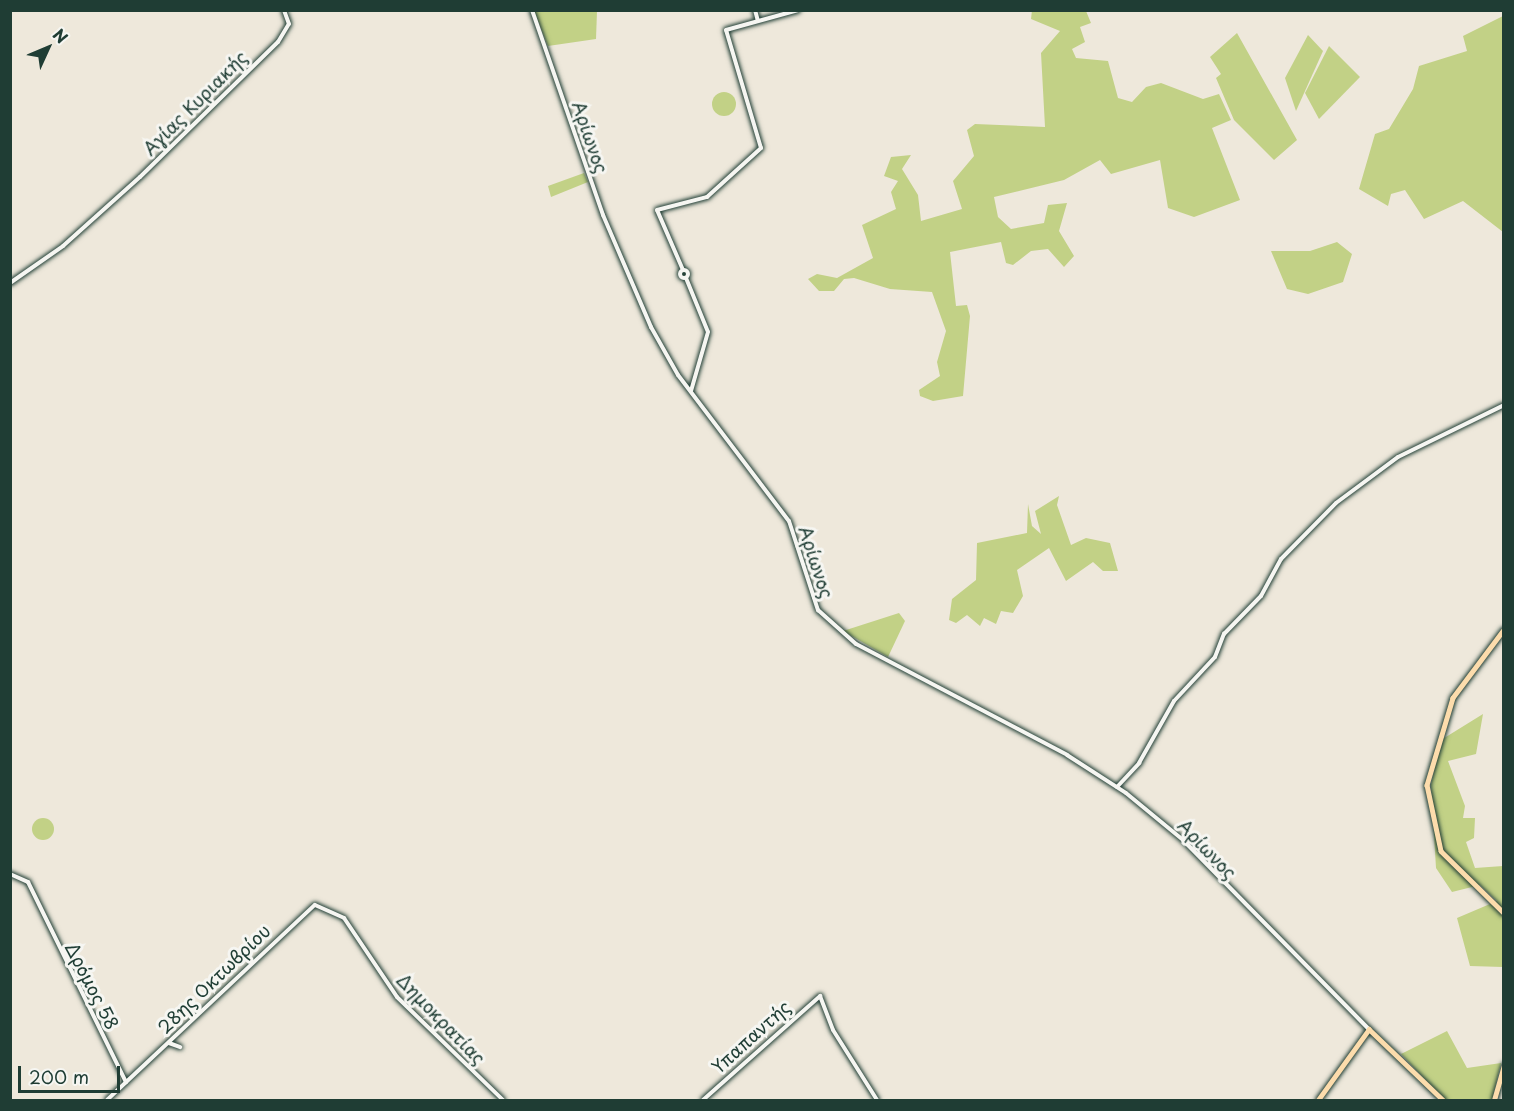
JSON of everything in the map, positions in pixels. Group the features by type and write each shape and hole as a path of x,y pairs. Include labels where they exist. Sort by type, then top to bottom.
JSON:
{"main road":[{"path":"1503,630 1458,689 1432,756 1427,785 1443,853 1503,913"},
{"path":"1318,1101 1369,1029 1443,1101"},
{"path":"1494,1101 1503,1065"}],"street":[{"name":"Αγίας Κυριακής","path":"10,283 86,223 149,169 287,29 284,10"},
{"name":"Αρίωνος","path":"532,10 606,225 654,333 691,391 789,521 813,603 842,634 1117,787 1183,840 1282,945 1369,1029"},
{"path":"755,10 758,21"},
{"path":"691,391 708,332 657,210 707,197 761,148 726,30 798,10"},
{"path":"1117,787 1139,763 1174,701 1215,657 1224,634 1261,596 1281,559 1336,503 1398,457 1503,405"},
{"name":"Δρόμος 58","path":"10,874 28,882 126,1082"},
{"name":"28ης Οκτωβρίου","path":"107,1101 315,905"},
{"name":"Δημοκρατίας","path":"315,905 344,918 397,997 503,1101"},
{"name":"Υπαπαντής","path":"703,1101 820,996 833,1029 877,1101"},
{"path":"168,1042 180,1047"}],"green space":[{"path":"1032,10 1086,11 1091,23 1080,27 1085,42 1072,49 1076,58 1108,61 1118,98 1132,102 1146,87 1161,83 1203,99 1219,94 1231,120 1212,128 1240,200 1194,217 1168,208 1160,160 1111,174 1100,160 1064,180 994,197 998,217 1011,229 1044,223 1048,205 1067,203 1059,231 1074,256 1064,267 1048,249 1031,251 1013,265 1006,263 1001,242 950,252 956,306 967,305 970,316 963,396 933,401 920,396 919,390 940,376 937,362 946,331 932,292 890,289 854,278 844,279 834,291 819,291 808,279 817,274 837,278 873,258 862,225 896,209 891,192 898,181 884,176 891,157 911,155 902,169 918,195 921,221 962,209 953,181 974,156 967,130 975,124 1045,127 1041,53 1060,31 1031,19"},
{"path":"534,11 597,11 596,39 548,46"},
{"path":"1503,16 1503,232 1463,201 1424,219 1405,190 1391,194 1388,206 1359,189 1375,134 1389,129 1413,89 1419,66 1467,51 1463,36"},
{"path":"1237,33 1297,140 1274,160 1234,120 1216,78 1221,74 1210,57"},
{"path":"1308,35 1323,51 1296,111 1285,78"},
{"path":"1329,46 1360,77 1319,119 1305,93"},
{"path":"724,92 733,95 736,104 733,113 724,116 715,113 712,104 715,95"},
{"path":"584,173 588,182 551,197 548,186"},
{"path":"1337,242 1352,254 1343,282 1308,294 1287,289 1271,251 1310,251"},
{"path":"1059,496 1057,505 1071,545 1086,538 1110,543 1118,571 1103,571 1093,562 1066,581 1049,548 1017,570 1023,596 1013,613 1001,611 996,624 984,618 980,626 967,615 956,623 949,620 952,599 976,580 977,543 1027,533 1028,504 1032,526 1041,534 1035,511"},
{"path":"899,613 905,621 888,657 843,631"},
{"path":"1483,714 1476,754 1448,761 1465,806 1463,818 1475,818 1474,838 1466,842 1475,868 1503,866 1503,967 1470,966 1457,918 1497,901 1480,885 1452,892 1436,868 1431,785 1441,740"},
{"path":"43,818 51,821 54,829 51,837 43,840 35,837 32,829 35,821"},
{"path":"1447,1031 1467,1068 1501,1063 1492,1100 1445,1100 1401,1054"}]}
